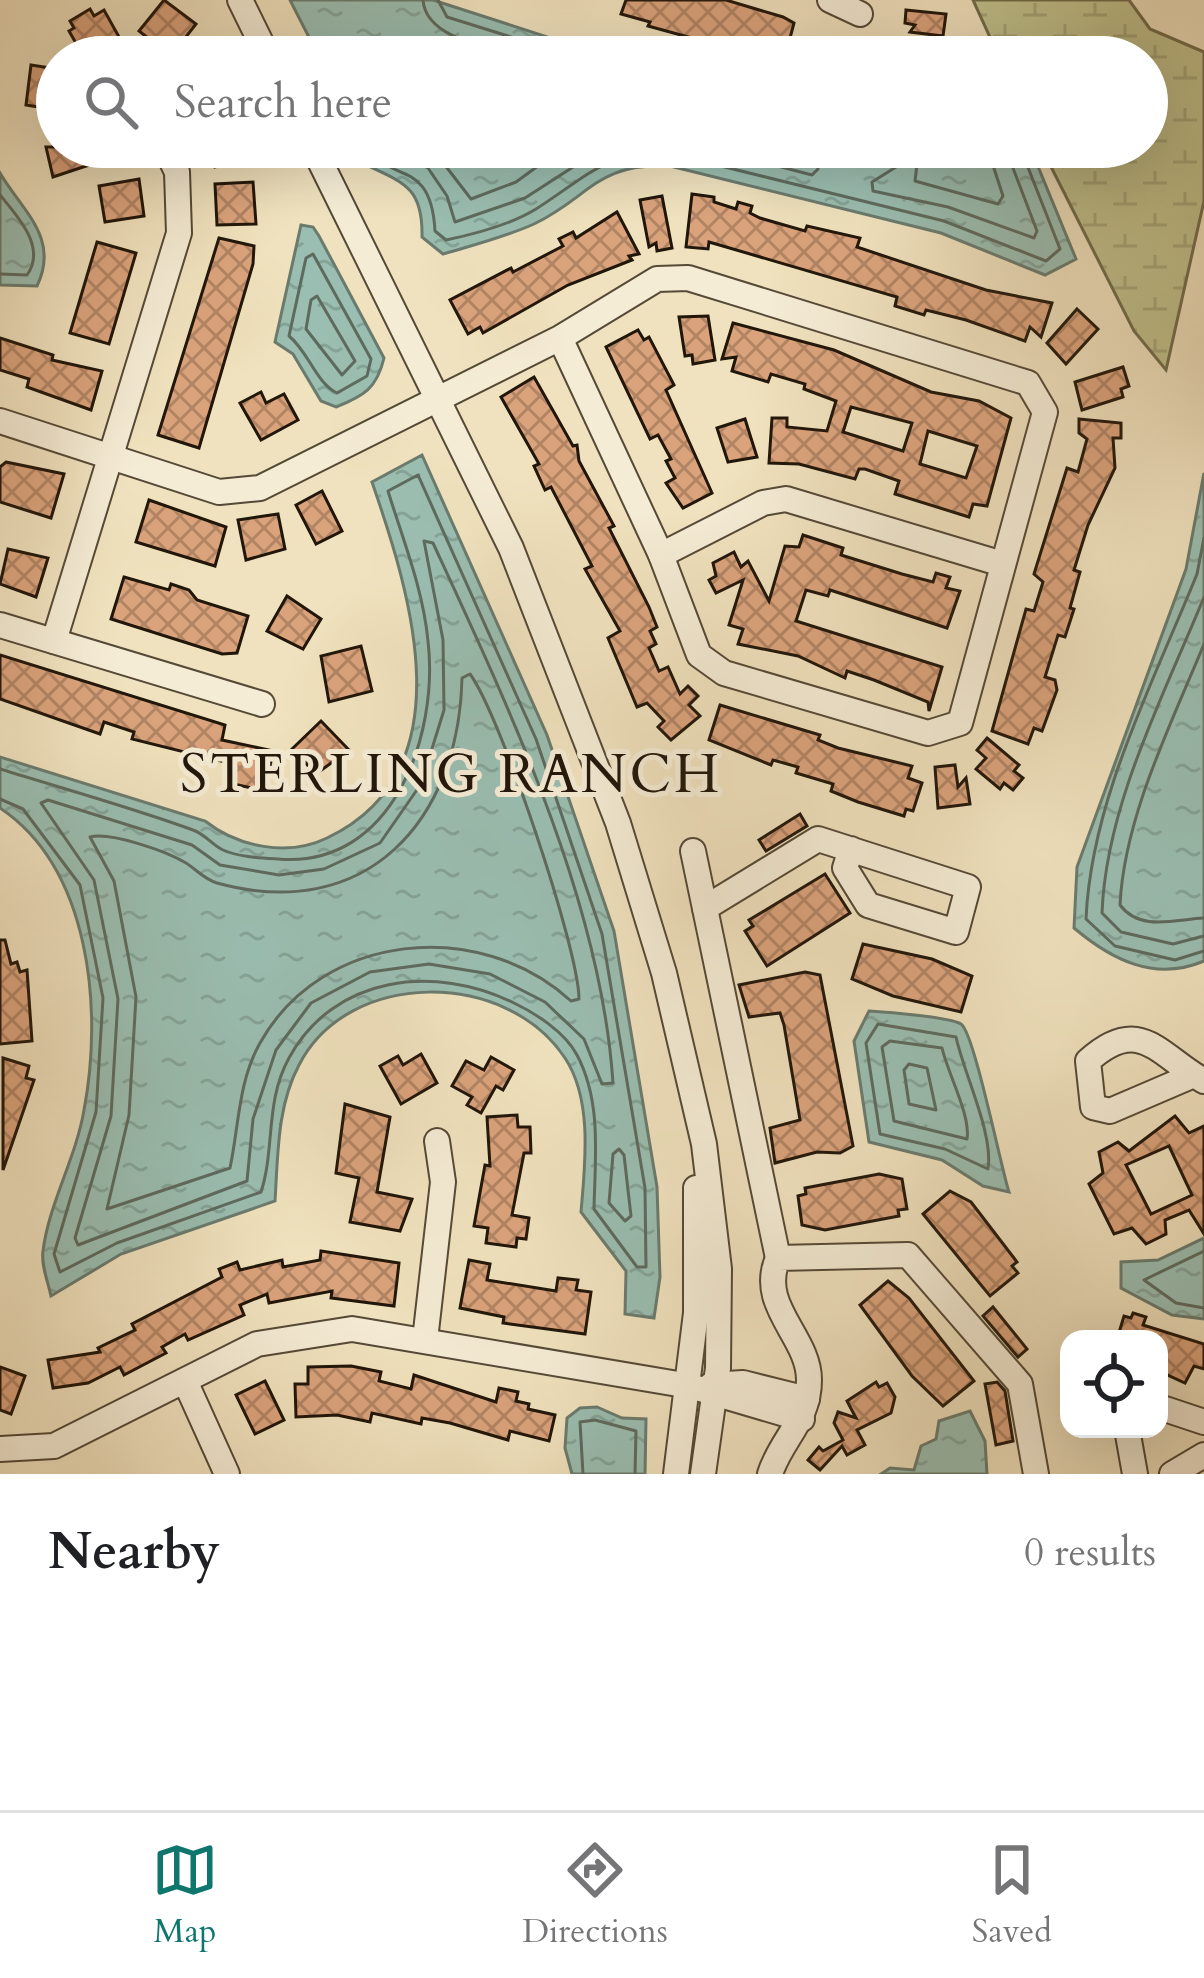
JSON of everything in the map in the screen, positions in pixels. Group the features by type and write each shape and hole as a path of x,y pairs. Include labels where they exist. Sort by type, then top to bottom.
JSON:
{"street":[{"path":"240,0 258,36"},
{"path":"830,0 860,14"},
{"path":"54,640 179,232 175,168"},
{"path":"323,168 511,548 618,823 664,973 704,1144 717,1239 716,1389 703,1474"},
{"path":"0,421 219,492 260,488 436,395 560,338 657,279 688,278 1028,383 1045,412 999,563 960,722 928,733 724,673 699,655 661,555 560,338"},
{"path":"661,555 763,502 786,499 999,563"},
{"path":"0,626 262,704"},
{"path":"705,908 818,838 968,886 956,932 868,905 845,868 851,849"},
{"path":"693,851 778,1258 772,1272 778,1312 808,1368 805,1409 770,1474"},
{"path":"676,1474 690,1386 698,1243 686,1072"},
{"path":"424,1340 443,1182 436,1142"},
{"path":"778,1258 908,1255 1020,1384 1036,1474"},
{"path":"0,1449 54,1447 257,1344 352,1328 716,1389 805,1409"},
{"path":"185,1381 227,1474"},
{"path":"1168,1410 1204,1422"},
{"path":"1129,1438 1135,1474"},
{"path":"1172,1474 1204,1455"}],"green space":[{"path":"973,0 1129,0 1150,29 1166,36 989,36"},
{"path":"1168,37 1204,52 1204,201 1166,370 1134,331 1052,168 1168,168"}],"water":[{"path":"290,0 433,0 544,36 308,36"},
{"path":"372,168 635,168 596,183 534,224 443,254 422,237 415,197"},
{"path":"678,168 1039,168 1076,259 1045,275 941,233"},
{"path":"0,173 41,239 43,269 37,286 0,285"},
{"path":"301,225 313,227 319,236 384,358 368,390 336,407 321,401 293,354 275,342"},
{"path":"422,455 547,735 614,931 657,1187 660,1277 654,1318 625,1314 626,1271 581,1212 583,1113 565,1058 539,1029 505,1008 468,996 428,992 389,997 353,1011 322,1033 299,1065 286,1097 275,1201 121,1254 51,1296 43,1251 84,1110 92,1030 90,987 72,904 54,867 31,834 0,808 0,757 205,821 232,837 264,846 312,844 371,808 399,770 413,726 417,678 401,576 372,482"},
{"path":"1204,473 1204,961 1151,968 1103,950 1074,928 1077,867 1186,569"},
{"path":"869,1011 961,1024 980,1074 1009,1192 983,1186 942,1160 869,1142 854,1041"},
{"path":"1204,1238 1204,1319 1172,1315 1121,1288 1121,1262 1158,1260"},
{"path":"597,1407 622,1418 646,1419 645,1474 572,1474 565,1448 567,1418 580,1408"},
{"path":"970,1411 985,1441 987,1474 881,1474 890,1468 914,1470 921,1446 936,1439 939,1421"}],"building":[{"path":"164,0 196,24 187,36 145,36 139,31"},
{"path":"626,0 726,0 794,23 791,36 684,36 621,14"},
{"path":"90,9 94,16 104,10 118,36 72,36 70,21"},
{"path":"906,10 946,14 943,36 910,32 915,25 905,23"},
{"path":"31,65 36,66 36,107 26,105"},
{"path":"51,168 80,168 53,177"},
{"path":"139,179 144,216 105,222 99,186"},
{"path":"253,182 256,224 217,225 215,184"},
{"path":"692,194 714,197 714,202 736,209 738,202 752,206 750,213 760,218 805,231 807,226 860,238 857,247 986,290 1052,303 1041,337 1030,327 1025,341 966,320 926,310 924,315 895,306 897,297 709,242 708,249 686,247"},
{"path":"662,196 672,248 657,251 656,243 649,247 640,200"},
{"path":"617,212 639,254 629,256 632,260 568,285 483,333 480,327 468,334 450,300 563,246 559,239 573,232 576,238"},
{"path":"219,238 254,246 253,264 199,448 158,435"},
{"path":"97,242 136,253 109,344 70,333"},
{"path":"1077,309 1098,329 1066,364 1047,343"},
{"path":"708,316 715,360 693,364 692,355 685,356 679,317"},
{"path":"733,323 834,350 931,392 979,401 1011,418 987,506 973,504 969,517 895,494 899,481 865,469 859,469 855,479 799,464 769,463 772,418 787,418 787,427 827,431 836,401 804,389 805,384 771,374 768,382 732,371 736,357 722,359","holes":["851,407 912,423 903,451 843,432","928,431 977,446 966,478 920,464"]},
{"path":"638,330 644,340 649,337 674,385 666,390 712,493 683,508 666,483 675,478 666,461 671,459 658,435 650,439 606,347"},
{"path":"0,338 53,355 52,360 102,371 91,410 27,387 29,379 0,370"},
{"path":"1123,367 1129,386 1121,389 1123,397 1082,410 1075,382"},
{"path":"534,377 573,446 577,445 579,461 649,607 657,627 650,631 656,644 649,648 659,671 668,667 680,694 688,686 698,696 689,705 700,716 671,740 658,727 664,721 647,703 637,707 608,638 620,631 585,569 592,566 551,487 545,490 534,466 539,464 501,397"},
{"path":"261,392 266,403 284,394 298,420 261,440 240,403"},
{"path":"745,419 757,457 728,462 717,428"},
{"path":"1079,419 1121,423 1121,438 1113,438 1115,468 1088,525 1074,570 1080,572 1070,608 1074,609 1065,637 1058,635 1045,677 1055,680 1057,690 1042,731 1034,728 1028,744 992,731 1026,609 1034,611 1043,582 1034,574 1067,468 1078,472 1087,439 1079,433"},
{"path":"6,462 64,474 51,518 0,502 0,467"},
{"path":"322,491 342,531 316,544 296,505"},
{"path":"149,500 226,527 215,566 136,542"},
{"path":"278,514 285,549 246,560 238,520"},
{"path":"803,535 843,548 841,555 902,574 933,582 936,573 950,577 946,588 960,591 947,628 830,590 828,596 806,590 796,621 942,667 929,711 928,702 874,680 847,671 845,678 798,656 738,644 743,629 729,625 743,580 716,593 709,580 716,576 713,563 734,552 741,567 748,561 769,601 785,546 799,547"},
{"path":"8,549 48,558 36,597 0,584"},
{"path":"124,577 169,590 171,584 189,590 197,600 248,616 237,653 222,654 111,619"},
{"path":"287,596 321,619 303,649 267,631"},
{"path":"361,646 372,691 329,702 321,656"},
{"path":"0,655 225,725 222,740 273,751 265,791 225,782 229,763 132,739 134,732 104,722 100,734 0,699"},
{"path":"720,705 820,735 818,740 838,748 912,766 908,778 922,783 913,811 906,809 904,816 858,802 831,791 833,784 796,773 798,767 773,760 771,765 709,740"},
{"path":"321,721 349,750 316,774 292,749"},
{"path":"987,738 1019,765 1014,771 1023,778 1013,790 1004,783 1000,789 976,769 986,758 977,750"},
{"path":"955,765 958,787 966,778 970,804 938,808 935,767"},
{"path":"800,814 807,826 766,851 759,840"},
{"path":"825,874 850,913 767,966 745,931 753,926 749,920"},
{"path":"0,940 5,940 11,964 17,962 20,972 27,970 32,1041 0,1044"},
{"path":"863,944 932,959 972,976 961,1012 893,996 852,979"},
{"path":"805,972 820,975 853,1146 840,1153 817,1152 775,1163 770,1128 800,1120 784,1025 780,1013 749,1017 739,985"},
{"path":"421,1054 437,1083 401,1104 380,1066 398,1056 403,1065"},
{"path":"491,1057 514,1070 503,1090 496,1086 481,1113 467,1105 472,1097 452,1086 466,1061 484,1070"},
{"path":"3,1058 29,1066 26,1078 34,1080 3,1170"},
{"path":"345,1104 390,1117 377,1192 412,1199 400,1231 350,1222 359,1178 336,1173"},
{"path":"517,1115 518,1127 530,1127 531,1153 524,1153 512,1215 529,1218 526,1239 517,1238 516,1247 486,1243 488,1228 474,1226 485,1165 490,1166 487,1117"},
{"path":"1175,1116 1189,1133 1204,1126 1204,1234 1189,1210 1165,1220 1166,1234 1146,1244 1132,1228 1114,1234 1089,1184 1103,1173 1099,1152 1118,1142 1129,1151","holes":["1169,1146 1192,1195 1151,1214 1126,1165"]},
{"path":"879,1174 902,1179 907,1209 898,1210 899,1216 825,1230 802,1225 798,1196 806,1194 805,1188"},
{"path":"950,1191 971,1202 1017,1262 1012,1266 1018,1273 990,1296 923,1214"},
{"path":"321,1251 399,1263 394,1306 331,1298 332,1291 269,1303 267,1294 240,1305 244,1315 188,1340 185,1334 162,1347 166,1353 124,1375 120,1367 88,1383 53,1388 48,1360 100,1352 98,1348 135,1330 132,1324 222,1277 219,1269 237,1262 240,1270 282,1260 283,1267 320,1260"},
{"path":"469,1260 490,1264 487,1280 556,1291 558,1278 578,1280 576,1290 591,1292 585,1334 503,1323 504,1317 460,1308"},
{"path":"888,1281 909,1298 974,1381 943,1406 912,1376 860,1305"},
{"path":"993,1307 1027,1349 1018,1357 983,1316"},
{"path":"1133,1313 1146,1317 1143,1325 1159,1330 1120,1330 1124,1316 1131,1318"},
{"path":"1168,1333 1204,1344 1204,1369 1194,1366 1185,1383 1168,1375"},
{"path":"351,1366 381,1372 379,1381 411,1389 414,1375 496,1402 499,1388 518,1392 516,1401 529,1404 528,1409 555,1415 549,1441 510,1431 508,1440 450,1423 422,1418 421,1424 372,1413 370,1422 337,1415 296,1417 295,1384 308,1384 308,1367"},
{"path":"0,1367 25,1376 11,1414 0,1410"},
{"path":"265,1381 284,1420 255,1434 236,1395"},
{"path":"876,1382 879,1387 887,1383 895,1397 891,1413 857,1430 865,1445 847,1455 842,1446 820,1470 808,1460 819,1447 823,1451 843,1440 834,1423 838,1412 856,1418 847,1401"},
{"path":"997,1382 1005,1391 1013,1441 996,1445 985,1384"}],"district":[{"name":"STERLING RANCH","path":"451,773"}]}
